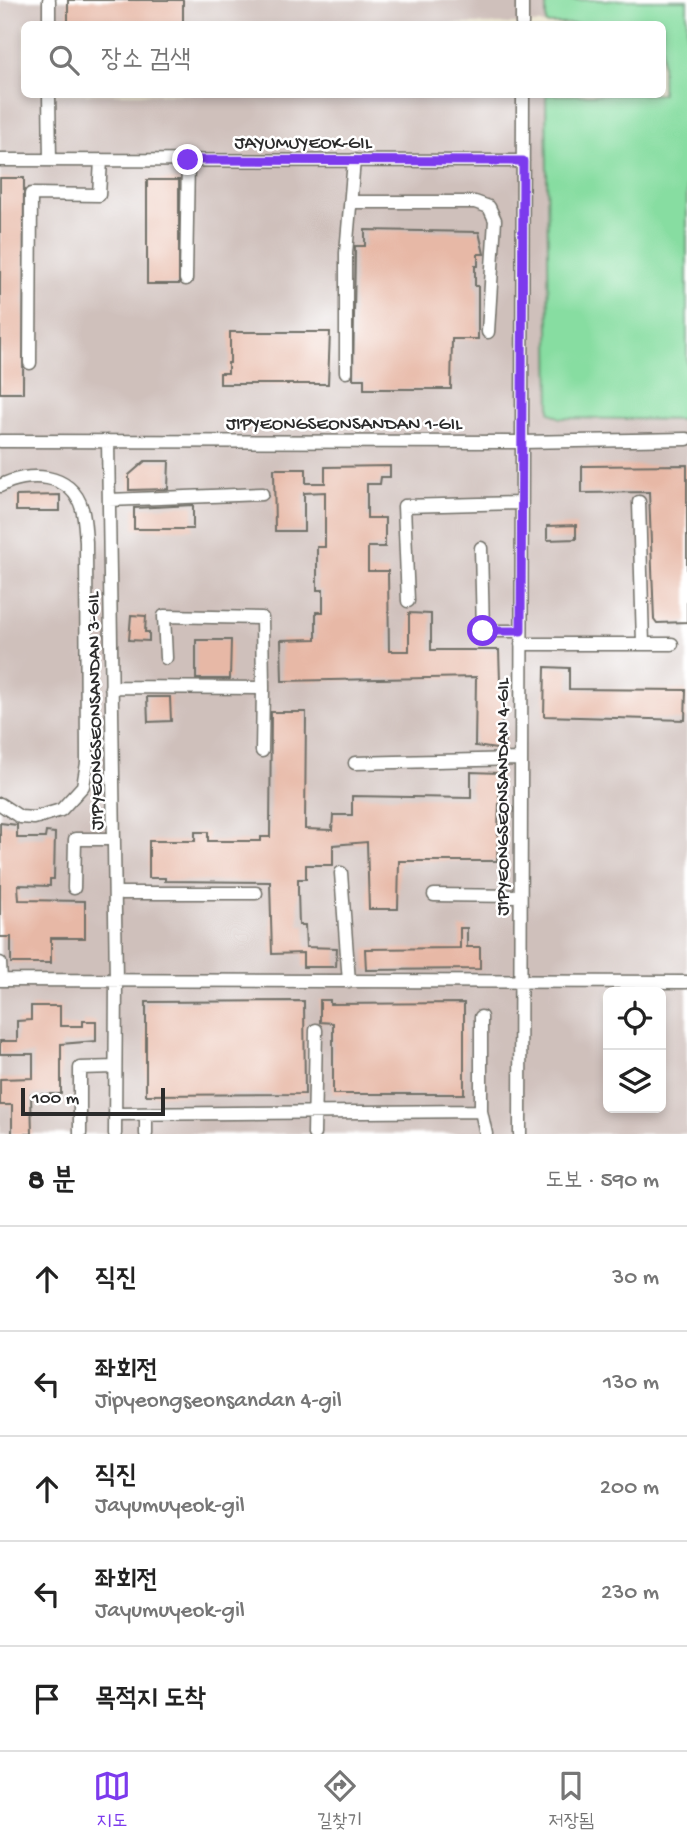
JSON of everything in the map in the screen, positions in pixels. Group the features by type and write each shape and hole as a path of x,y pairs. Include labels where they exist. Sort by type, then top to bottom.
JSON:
{"street":[{"path":"49,0 49,21"},
{"path":"522,0 522,21"},
{"path":"49,98 50,160"},
{"path":"521,442 523,98"},
{"name":"JAYUMUYEOK-GIL","path":"0,160 523,161"},
{"path":"30,363 31,194 99,195 101,160"},
{"path":"186,279 188,160"},
{"path":"346,372 346,253 354,160"},
{"path":"350,202 475,202 489,207 495,220 488,332"},
{"name":"JIPYEONGSEONSANDAN 1-GIL","path":"0,441 521,442 687,439"},
{"name":"JIPYEONGSEONSANDAN 3-GIL","path":"108,441 116,980 115,1134"},
{"name":"JIPYEONGSEONSANDAN 4-GIL","path":"520,1134 521,442"},
{"path":"0,486 18,476 41,475 59,481 72,491 82,507 86,542 87,763 83,786 61,810 34,818 20,817 0,804"},
{"path":"108,500 262,494"},
{"path":"639,502 643,645"},
{"path":"408,601 404,506 521,503"},
{"path":"481,548 483,631 521,631"},
{"path":"166,658 164,616 262,618 262,751"},
{"path":"521,645 672,645"},
{"path":"111,687 263,688"},
{"path":"355,763 520,759"},
{"path":"74,888 75,839 114,839"},
{"path":"341,873 349,982"},
{"path":"115,893 256,893"},
{"path":"434,895 520,896"},
{"path":"0,963 0,980 519,984 687,982"},
{"path":"481,1017 481,1111 486,1134"},
{"path":"314,1134 316,1030"},
{"path":"80,1134 80,1068 115,1067"},
{"path":"115,1114 481,1111"},
{"path":"146,1114 146,1134"}],"shaded area":[{"path":"0,0 687,0 687,1134 0,1134"}],"green space":[{"path":"546,0 687,0 687,420 560,418 550,412 546,98 666,98 666,21 546,21"}],"building":[{"path":"68,0 183,0 183,21 68,21"},
{"path":"0,178 24,178 23,393 0,393"},
{"path":"147,180 179,180 179,284 147,284"},
{"path":"365,230 479,232 484,254 478,254 478,266 475,266 475,286 478,286 478,339 452,339 451,389 364,389 364,379 353,379 355,246 365,246"},
{"path":"230,332 330,332 328,384 220,384 220,373 228,373 230,363"},
{"path":"145,461 169,461 168,489 129,490 129,475"},
{"path":"687,465 687,622 657,623 654,619 649,492 582,493 582,466"},
{"path":"390,466 390,477 381,477 380,484 367,484 367,518 385,518 385,547 368,547 368,571 388,571 389,651 409,651 409,613 431,614 431,650 499,650 500,681 504,682 501,735 505,735 504,750 475,746 476,677 282,681 281,640 316,639 316,612 323,612 323,590 317,590 317,547 325,547 325,492 304,493 304,531 275,531 274,469 306,469 306,483 325,483 325,467"},
{"path":"60,495 60,511 16,511 16,496"},
{"path":"193,505 193,529 134,529 134,508"},
{"path":"576,525 576,539 547,540 547,526"},
{"path":"131,615 146,616 145,632 149,632 149,641 129,640"},
{"path":"196,640 231,640 230,679 196,679"},
{"path":"545,667 569,668 569,689 686,690 685,720 544,716"},
{"path":"147,697 170,697 171,721 148,722"},
{"path":"271,712 306,712 305,829 332,830 333,815 352,815 352,796 471,798 471,772 500,773 497,861 399,861 398,909 369,909 367,842 333,845 333,865 306,865 306,879 298,879 298,891 299,925 305,925 306,947 337,948 336,967 303,967 303,953 272,954 270,882 165,881 165,878 149,878 149,841 195,841 195,832 208,832 208,841 261,841 261,837 270,837"},
{"path":"0,823 17,825 17,838 45,838 46,832 55,833 54,879 50,879 50,886 18,885 19,900 85,901 85,938 51,938 51,963 11,963 11,937 0,937"},
{"path":"460,928 467,928 467,947 480,947 480,969 366,970 365,949 460,948"},
{"path":"320,1000 330,1000 330,1004 464,1003 464,1094 333,1094 333,1023 320,1022"},
{"path":"304,1001 305,1094 146,1095 146,1002"},
{"path":"31,1006 60,1006 60,1026 83,1026 83,1021 96,1021 96,1041 61,1044 61,1094 31,1094 32,1134 12,1134 12,1105 0,1105 0,1079 33,1078 33,1054 0,1054 0,1041 17,1041 17,1021 31,1020"}],"route":[{"path":"188,160 523,161 521,631 483,631"}]}
